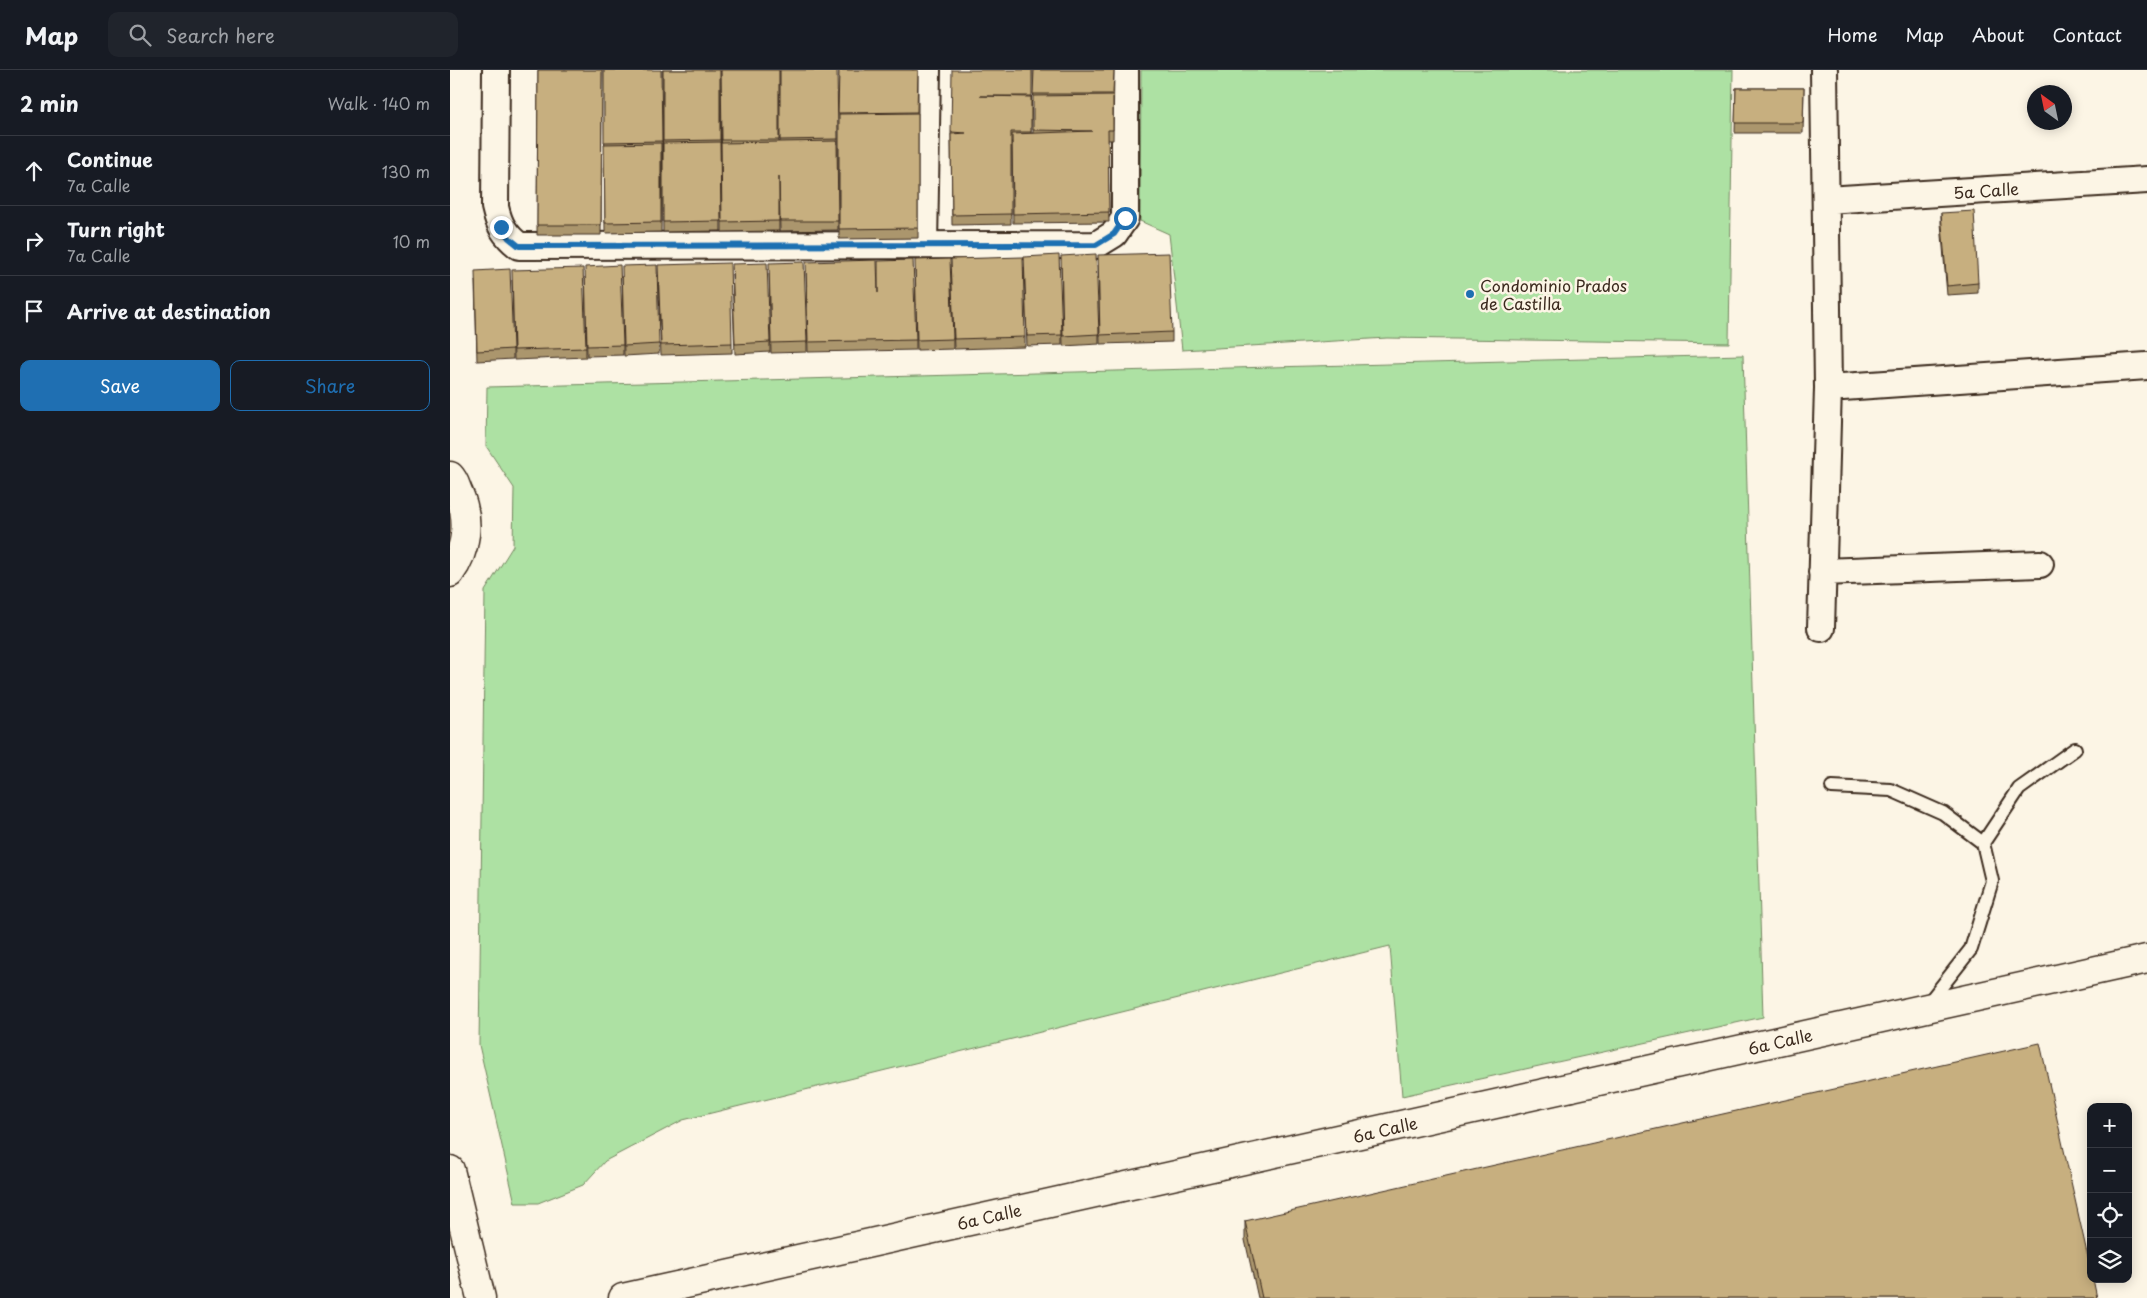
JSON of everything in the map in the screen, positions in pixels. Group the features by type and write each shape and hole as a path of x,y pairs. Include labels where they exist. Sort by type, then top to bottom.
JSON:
{"main road":[{"path":"450,476 464,506 466,536 457,564 450,573"},
{"name":"6a Calle","path":"622,1298 2147,959"},
{"path":"450,1170 482,1298"}],"street":[{"path":"496,70 495,207 501,227 509,238 519,246 1096,245 1114,234 1125,218 1126,70"},
{"path":"924,245 927,70"},
{"path":"1821,628 1828,388 1824,70"},
{"name":"5a Calle","path":"1826,200 2147,180"},
{"path":"1828,388 2147,366"},
{"path":"1822,572 2040,564"}],"lane":[{"path":"1982,843 2019,789 2075,749"},
{"path":"1832,787 1891,790 1943,813 1982,843 1992,881 1971,949 1924,1009"}],"green space":[{"name":"Condominio Prados de Castilla","path":"1141,70 1733,70 1729,343 1387,338 1182,350 1169,234 1140,221"},
{"path":"1743,355 1763,1017 1402,1096 1390,946 683,1120 605,1161 583,1185 538,1203 515,1203 479,1045 485,591 513,546 514,488 486,446 487,387"}],"building":[{"path":"538,70 602,70 601,225 537,225"},
{"path":"604,70 661,70 662,141 604,142"},
{"path":"663,70 720,70 720,140 663,141"},
{"path":"721,70 779,70 779,140 722,140"},
{"path":"780,70 837,70 838,139 780,140"},
{"path":"839,70 918,70 917,112 838,113"},
{"path":"952,70 1032,70 1032,96 980,96 1031,97 1031,132 1011,132 1011,214 952,215 951,134 966,133 951,132"},
{"path":"1034,70 1114,70 1113,94 1033,94"},
{"path":"1736,88 1804,88 1803,123 1735,123"},
{"path":"1113,95 1113,130 1108,130 1109,212 1013,214 1012,134 1092,131 1033,130 1033,96"},
{"path":"918,113 918,228 839,229 839,114"},
{"path":"837,141 838,221 780,221 779,176 779,221 722,222 721,143"},
{"path":"720,142 721,221 663,222 663,143"},
{"path":"661,143 661,222 605,223 604,144"},
{"path":"1974,211 1978,283 1947,286 1941,213"},
{"path":"1169,253 1172,332 1100,335 1098,255"},
{"path":"1096,254 1099,334 1063,336 1061,256"},
{"path":"1059,255 1062,335 1027,336 1024,257"},
{"path":"1023,257 1025,337 954,339 951,259"},
{"path":"950,259 953,339 917,340 915,260"},
{"path":"877,260 878,293 878,261 913,260 916,340 808,342 806,262"},
{"path":"804,262 807,342 771,343 769,263"},
{"path":"730,263 732,343 661,345 658,265"},
{"path":"767,263 770,342 735,344 732,264"},
{"path":"620,265 623,345 587,346 585,267"},
{"path":"657,265 659,344 624,346 622,266"},
{"path":"583,268 586,348 514,350 512,270"},
{"path":"510,269 513,349 477,351 475,271"},
{"path":"2040,1043 2087,1253 2087,1283 2094,1283 2097,1298 1262,1298 1245,1221"}],"place":[{"name":"Condominio Prados de Castilla","path":"1470,294"}],"route":[{"path":"501,227 509,238 519,246 1096,245 1106,241 1114,234 1121,227 1125,218"}]}
